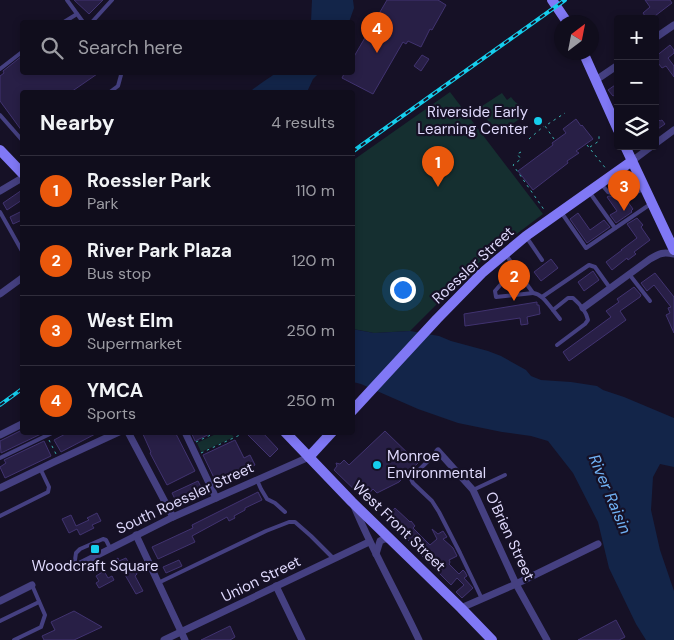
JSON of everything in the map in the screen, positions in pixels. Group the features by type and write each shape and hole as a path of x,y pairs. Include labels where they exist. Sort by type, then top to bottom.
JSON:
{"street":[{"path":"552,0 563,15"},
{"path":"659,35 674,25"},
{"path":"586,60 614,121"},
{"path":"596,80 614,68"},
{"path":"659,141 673,132"},
{"path":"0,150 20,171"},
{"path":"583,308 660,254 674,252 627,150"},
{"path":"632,161 647,150"},
{"name":"Roessler Street","path":"355,408 482,273 526,236 632,161"},
{"path":"0,191 20,179"},
{"path":"0,294 20,279"},
{"path":"0,435 20,425"},
{"path":"0,488 113,435"},
{"path":"130,435 173,517"},
{"path":"186,435 216,498"},
{"name":"West Front Street","path":"288,435 352,502 492,640"},
{"path":"309,457 329,435"},
{"name":"O'Brien Street","path":"438,451 473,490 516,584 547,640"},
{"name":"South Roessler Street","path":"74,567 173,517 309,457"},
{"path":"352,502 369,542 400,599 419,640"},
{"path":"136,535 186,640"},
{"path":"376,554 380,541 390,539"},
{"name":"Union Street","path":"164,640 369,542"},
{"path":"461,608 516,584 598,544"},
{"path":"0,601 32,585"},
{"path":"276,586 302,640"}],"lane":[{"path":"67,0 82,20"},
{"path":"94,20 112,0"},
{"path":"67,20 77,14"},
{"path":"0,69 20,54"},
{"path":"113,90 118,86 121,75"},
{"path":"0,115 20,138"},
{"path":"601,183 608,192 616,194 631,195 645,188"},
{"path":"589,192 615,228"},
{"path":"561,212 586,248 652,203"},
{"path":"0,212 20,248"},
{"path":"526,236 542,260"},
{"path":"505,254 533,293"},
{"path":"542,298 589,264 595,267 610,288"},
{"path":"515,268 495,291 496,298 538,294 560,319"},
{"path":"629,274 650,301"},
{"path":"553,310 568,298 573,298 583,308 588,320 557,345"},
{"path":"0,458 47,436"},
{"path":"438,451 415,474 412,479 413,483 432,501 439,512 482,599"},
{"path":"0,516 48,492 49,487 40,468"},
{"path":"473,490 505,476"},
{"path":"257,480 267,499 285,512"},
{"path":"158,583 266,531 289,522 295,522 334,559"},
{"path":"74,567 76,553 80,549 102,539 106,540 110,548"},
{"path":"14,640 41,627 45,615 32,585"},
{"path":"0,621 40,602"}],"path":[{"path":"529,139 544,126 565,113"},
{"path":"544,126 554,140"},
{"path":"590,148 599,141 599,135"},
{"path":"588,145 611,175"},
{"path":"521,152 517,154 520,159 513,165 551,219"},
{"path":"191,444 210,435"},
{"path":"196,456 240,435"},
{"path":"47,436 59,460"}],"green space":[{"path":"450,92 543,214 477,264 410,331 374,333 355,329 355,159"},
{"path":"502,93 507,100 511,97 527,114 497,134 479,108"},
{"path":"214,435 232,435 234,437 201,452 197,443"}],"water":[{"path":"312,0 353,0 354,8 350,20 311,20"},
{"path":"273,75 317,75 308,90 252,90"},
{"name":"River Raisin","path":"355,330 374,333 410,331 439,336 488,351 501,356 526,370 531,376 541,380 597,386 674,418 674,467 660,464 653,477 651,510 660,550 674,591 674,640 646,640 636,624 609,568 598,522 573,473 548,441 531,436 458,423 418,409 355,382"}],"building":[{"path":"74,0 103,0 89,14"},
{"path":"387,0 438,0 446,5 421,47 408,41 406,44 403,42 373,94 342,78 344,75 355,75 355,55"},
{"path":"645,0 670,0 672,3 656,15 644,15 643,13 650,7"},
{"path":"670,45 674,50 674,53 668,58 674,66 674,77 666,66 662,68 659,64 659,54"},
{"path":"422,55 429,59 421,71 414,66"},
{"path":"20,58 20,75 96,75 74,90 20,90 20,128 0,101 0,76 4,73 3,71"},
{"path":"614,86 614,95 613,96 608,90"},
{"path":"576,119 593,139 576,151 579,153 567,161 568,163 533,190 518,171 553,145 552,143 566,133 563,129"},
{"path":"659,120 662,120 665,124 659,128"},
{"path":"20,191 20,201 7,210 3,203"},
{"path":"607,197 625,198 633,209 632,212 616,223 610,215 617,211"},
{"path":"20,212 20,221 13,224 10,217"},
{"path":"578,213 590,230 604,220 610,227 587,243 570,219"},
{"path":"637,218 643,225 641,227 650,240 634,252 636,254 628,260 627,258 612,270 606,262 637,238 627,224"},
{"path":"551,259 558,268 541,281 534,272"},
{"path":"593,271 599,280 584,291 578,282"},
{"path":"655,273 674,297 674,333 666,315 670,313 668,308 671,307 654,285 647,291 641,283"},
{"path":"634,287 641,295 620,311 626,320 569,361 563,352 611,317 606,311 619,302 617,299"},
{"path":"537,302 540,314 527,317 528,324 521,325 520,318 465,326 464,314"},
{"path":"20,431 20,435 39,435 1,453 0,441"},
{"name":"Monroe Environmental","path":"385,431 418,463 399,482 377,493 373,489 364,499 334,470 337,466 336,463 340,464 344,460 349,465"},
{"path":"63,435 93,435 61,452 54,440"},
{"path":"143,435 177,435 195,471 167,485"},
{"path":"192,435 208,435 195,441"},
{"path":"248,435 265,435 278,449 270,457"},
{"path":"235,440 244,458 250,455 255,465 217,484 203,455"},
{"path":"44,441 51,456 5,478 0,467 6,463 4,460"},
{"path":"198,481 203,491 177,503 172,493"},
{"path":"258,492 262,500 245,508 245,510 234,516 235,518 229,521 227,517 192,536 195,542 158,559 152,547 193,528 192,525"},
{"path":"395,508 411,521 415,526 413,528 430,545 437,539 432,529 438,534 443,531 447,537 443,539 453,548 457,556 449,560 449,564 459,574 463,570 465,572 467,576 464,578 473,588 462,598 456,592 464,585 457,578 451,585 398,532 403,528 389,515"},
{"path":"97,513 101,521 92,525 94,528 80,535 77,529 69,533 62,519 71,515 76,526 89,520 87,518"},
{"path":"118,558 119,561 126,558 132,569 134,568 137,574 135,576 143,591 136,594 120,566 116,568 112,562"},
{"path":"179,560 182,566 166,573 163,567"},
{"path":"104,571 108,578 112,576 114,580 99,588 96,583 99,581 96,576"},
{"path":"74,611 102,627 74,640 44,640 42,636 55,630 51,622"},
{"path":"616,620 625,637 619,640 578,640"},
{"path":"230,626 235,637 230,640 201,640"}],"railway":[{"path":"355,150 565,0"},
{"path":"0,405 20,390"}],"place":[{"name":"YMCA","path":"377,53"},
{"name":"Riverside Early Learning Center","path":"538,121"},
{"name":"Roessler Park","path":"438,187"},
{"name":"West Elm","path":"624,211"},
{"name":"River Park Plaza","path":"514,301"},
{"name":"Monroe Environmental","path":"377,465"},
{"name":"Woodcraft Square","path":"95,549"}]}
